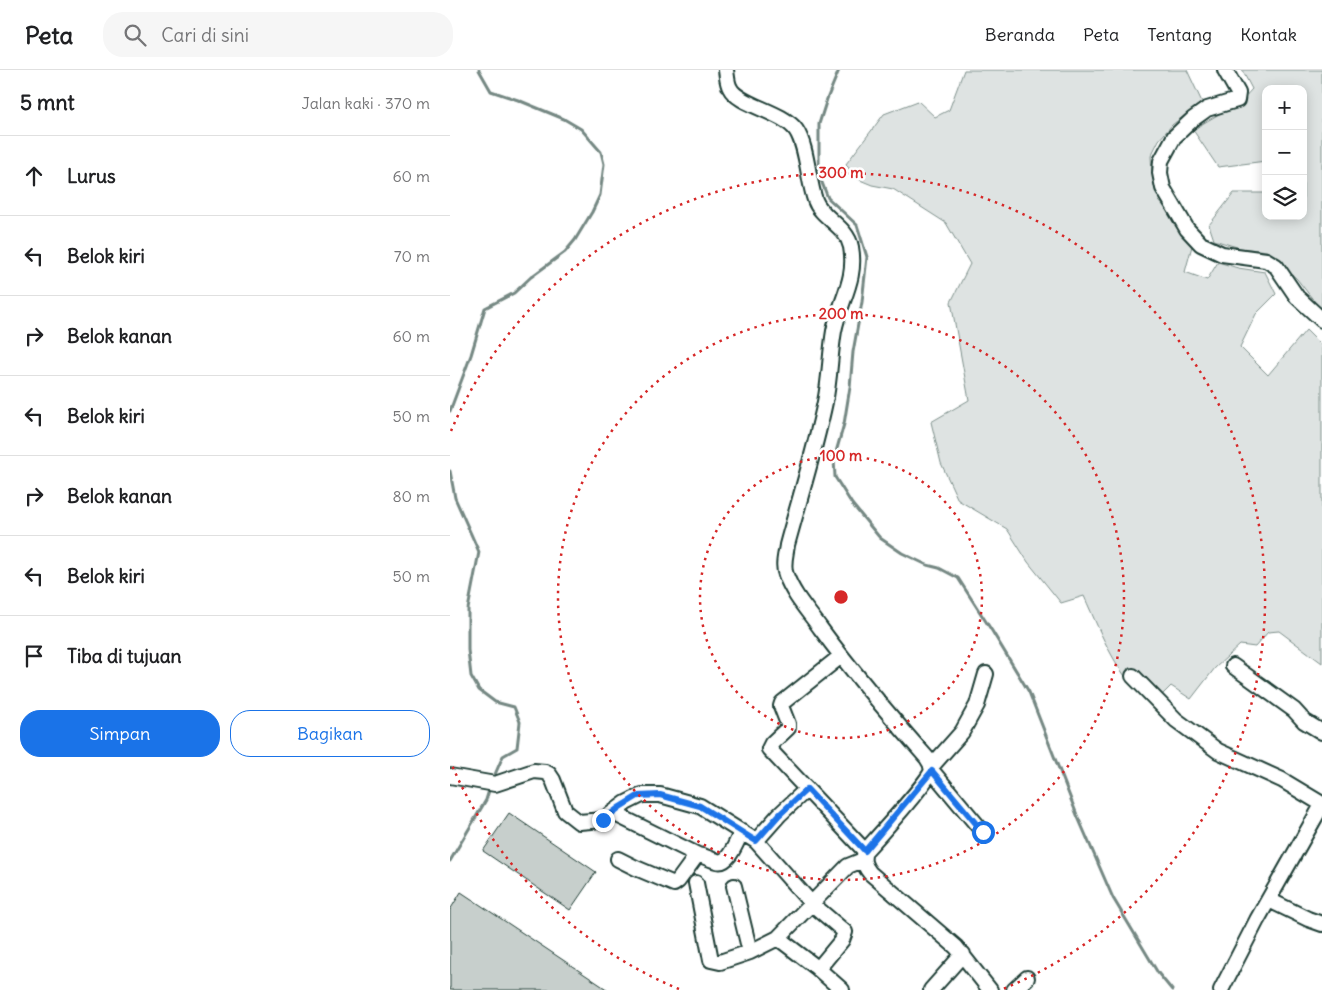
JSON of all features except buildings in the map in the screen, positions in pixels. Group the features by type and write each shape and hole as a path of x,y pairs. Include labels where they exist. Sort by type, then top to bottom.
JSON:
{"street":[{"path":"726,70 729,87 735,95 780,117 796,131 803,148 815,202 838,226 850,245 851,277 839,308 834,332 826,401 787,545 784,566 786,575 796,595 870,694 927,758 932,769 983,832"},
{"path":"1225,70 1238,93 1237,100 1207,109 1174,137 1160,161 1160,173 1164,188 1187,229 1200,244 1222,254 1266,260 1276,266 1297,297 1322,320"},
{"path":"841,656 782,703 781,706 788,728 772,743 769,749 807,789 864,856 870,873 963,954 990,990"},
{"path":"1233,666 1294,710 1304,721 1322,732"},
{"path":"696,883 711,960 720,962 750,952 778,938 848,866 864,856 962,732 977,705 986,674"},
{"path":"1133,676 1176,720 1218,751 1282,780 1322,804 1221,990"},
{"path":"450,776 492,784 534,771 545,772 553,780 565,811 579,822 598,822 609,817 638,796 660,795 700,806 756,841 811,903 845,932 842,940 818,969"},
{"path":"756,841 774,820 807,789"},
{"path":"613,813 698,855 718,862 724,861 728,857 742,831"},
{"path":"618,859 674,884 678,882 698,855"},
{"path":"734,886 750,952"},
{"path":"1269,900 1322,924"},
{"path":"778,938 842,990"},
{"path":"931,990 963,954"},
{"path":"1014,990 1027,978"}],"shaded area":[{"path":"964,70 1187,70 1202,102 1172,125 1159,140 1151,156 1152,173 1159,201 1173,216 1192,246 1185,272 1207,280 1218,262 1238,268 1265,272 1276,294 1256,314 1240,347 1268,375 1306,330 1322,346 1322,663 1279,631 1268,632 1255,647 1240,645 1215,668 1191,699 1171,686 1152,705 1129,681 1120,668 1104,641 1084,596 1061,603 1028,562 1007,529 958,500 941,463 931,422 969,400 951,302 970,264 946,223 893,189 872,185 855,178 846,164 884,114 918,101 935,117 949,110"},
{"path":"1242,70 1322,70 1322,311 1297,279 1267,251 1240,248 1214,240 1209,225 1234,193 1262,193 1262,220 1307,220 1307,85 1262,85 1262,162 1218,167 1193,130 1240,101 1252,89"}],"waterway":[{"path":"450,411 471,355 485,308 514,293 531,277 565,252 575,240 600,195 604,164 601,152 581,129 564,119 491,91 479,70"},
{"path":"839,70 819,124 819,175 828,198 857,225 867,257 844,424 834,459 835,477 852,504 880,538 902,553 958,578 1029,692 1077,815 1113,898 1158,973 1172,990"},
{"path":"450,471 455,498 479,552 468,609 468,650 471,676 479,690 495,702 514,707 520,722 517,748 503,756 493,779"},
{"path":"450,861 486,800 490,787"}],"route":[{"path":"603,820 638,796 654,794 700,806 726,820 756,841 763,831 807,789 865,851 932,771 983,832"}]}
